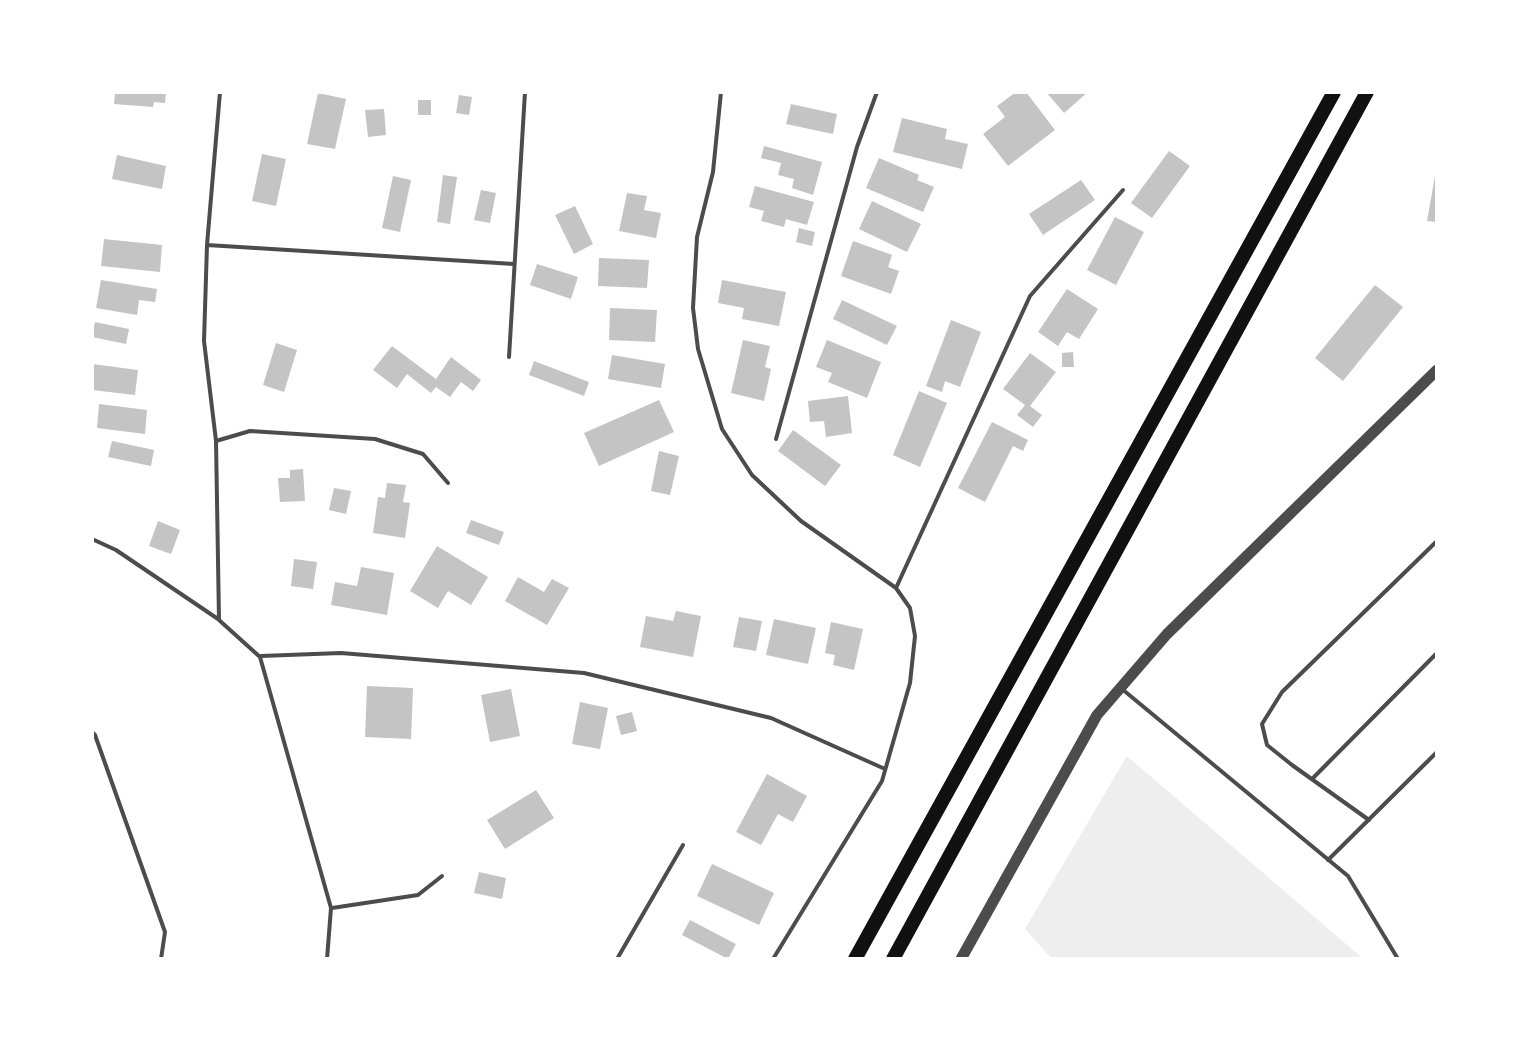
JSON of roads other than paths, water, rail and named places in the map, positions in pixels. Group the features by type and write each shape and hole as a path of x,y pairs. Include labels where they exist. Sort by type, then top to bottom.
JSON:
{"highway":[{"path":"855,959 1334,92"},
{"path":"893,959 1367,92"}],"street":[{"path":"961,959 1097,715 1167,634 1437,370"}],"lane":[{"path":"219,620 216,441 204,341 207,245 220,92"},
{"path":"509,357 525,92"},
{"path":"721,92 713,172 697,237 693,308 698,349 722,429 752,475 801,521 896,588 910,608 915,636 910,683 882,781 773,959"},
{"path":"776,439 857,147 877,92"},
{"path":"896,588 1030,296 1123,190"},
{"path":"207,245 514,264"},
{"path":"216,441 250,431 375,439 423,454 448,483"},
{"path":"92,539 116,550 219,620 260,657 331,908 327,959"},
{"path":"1369,820 1267,745 1262,724 1282,692 1437,541"},
{"path":"260,657 341,653 584,673 771,718 885,769"},
{"path":"1312,779 1437,653"},
{"path":"1120,688 1348,876 1396,959"},
{"path":"92,732 165,932 161,959"},
{"path":"1328,860 1437,752"},
{"path":"617,959 683,845"},
{"path":"331,908 418,895 442,876"}]}
